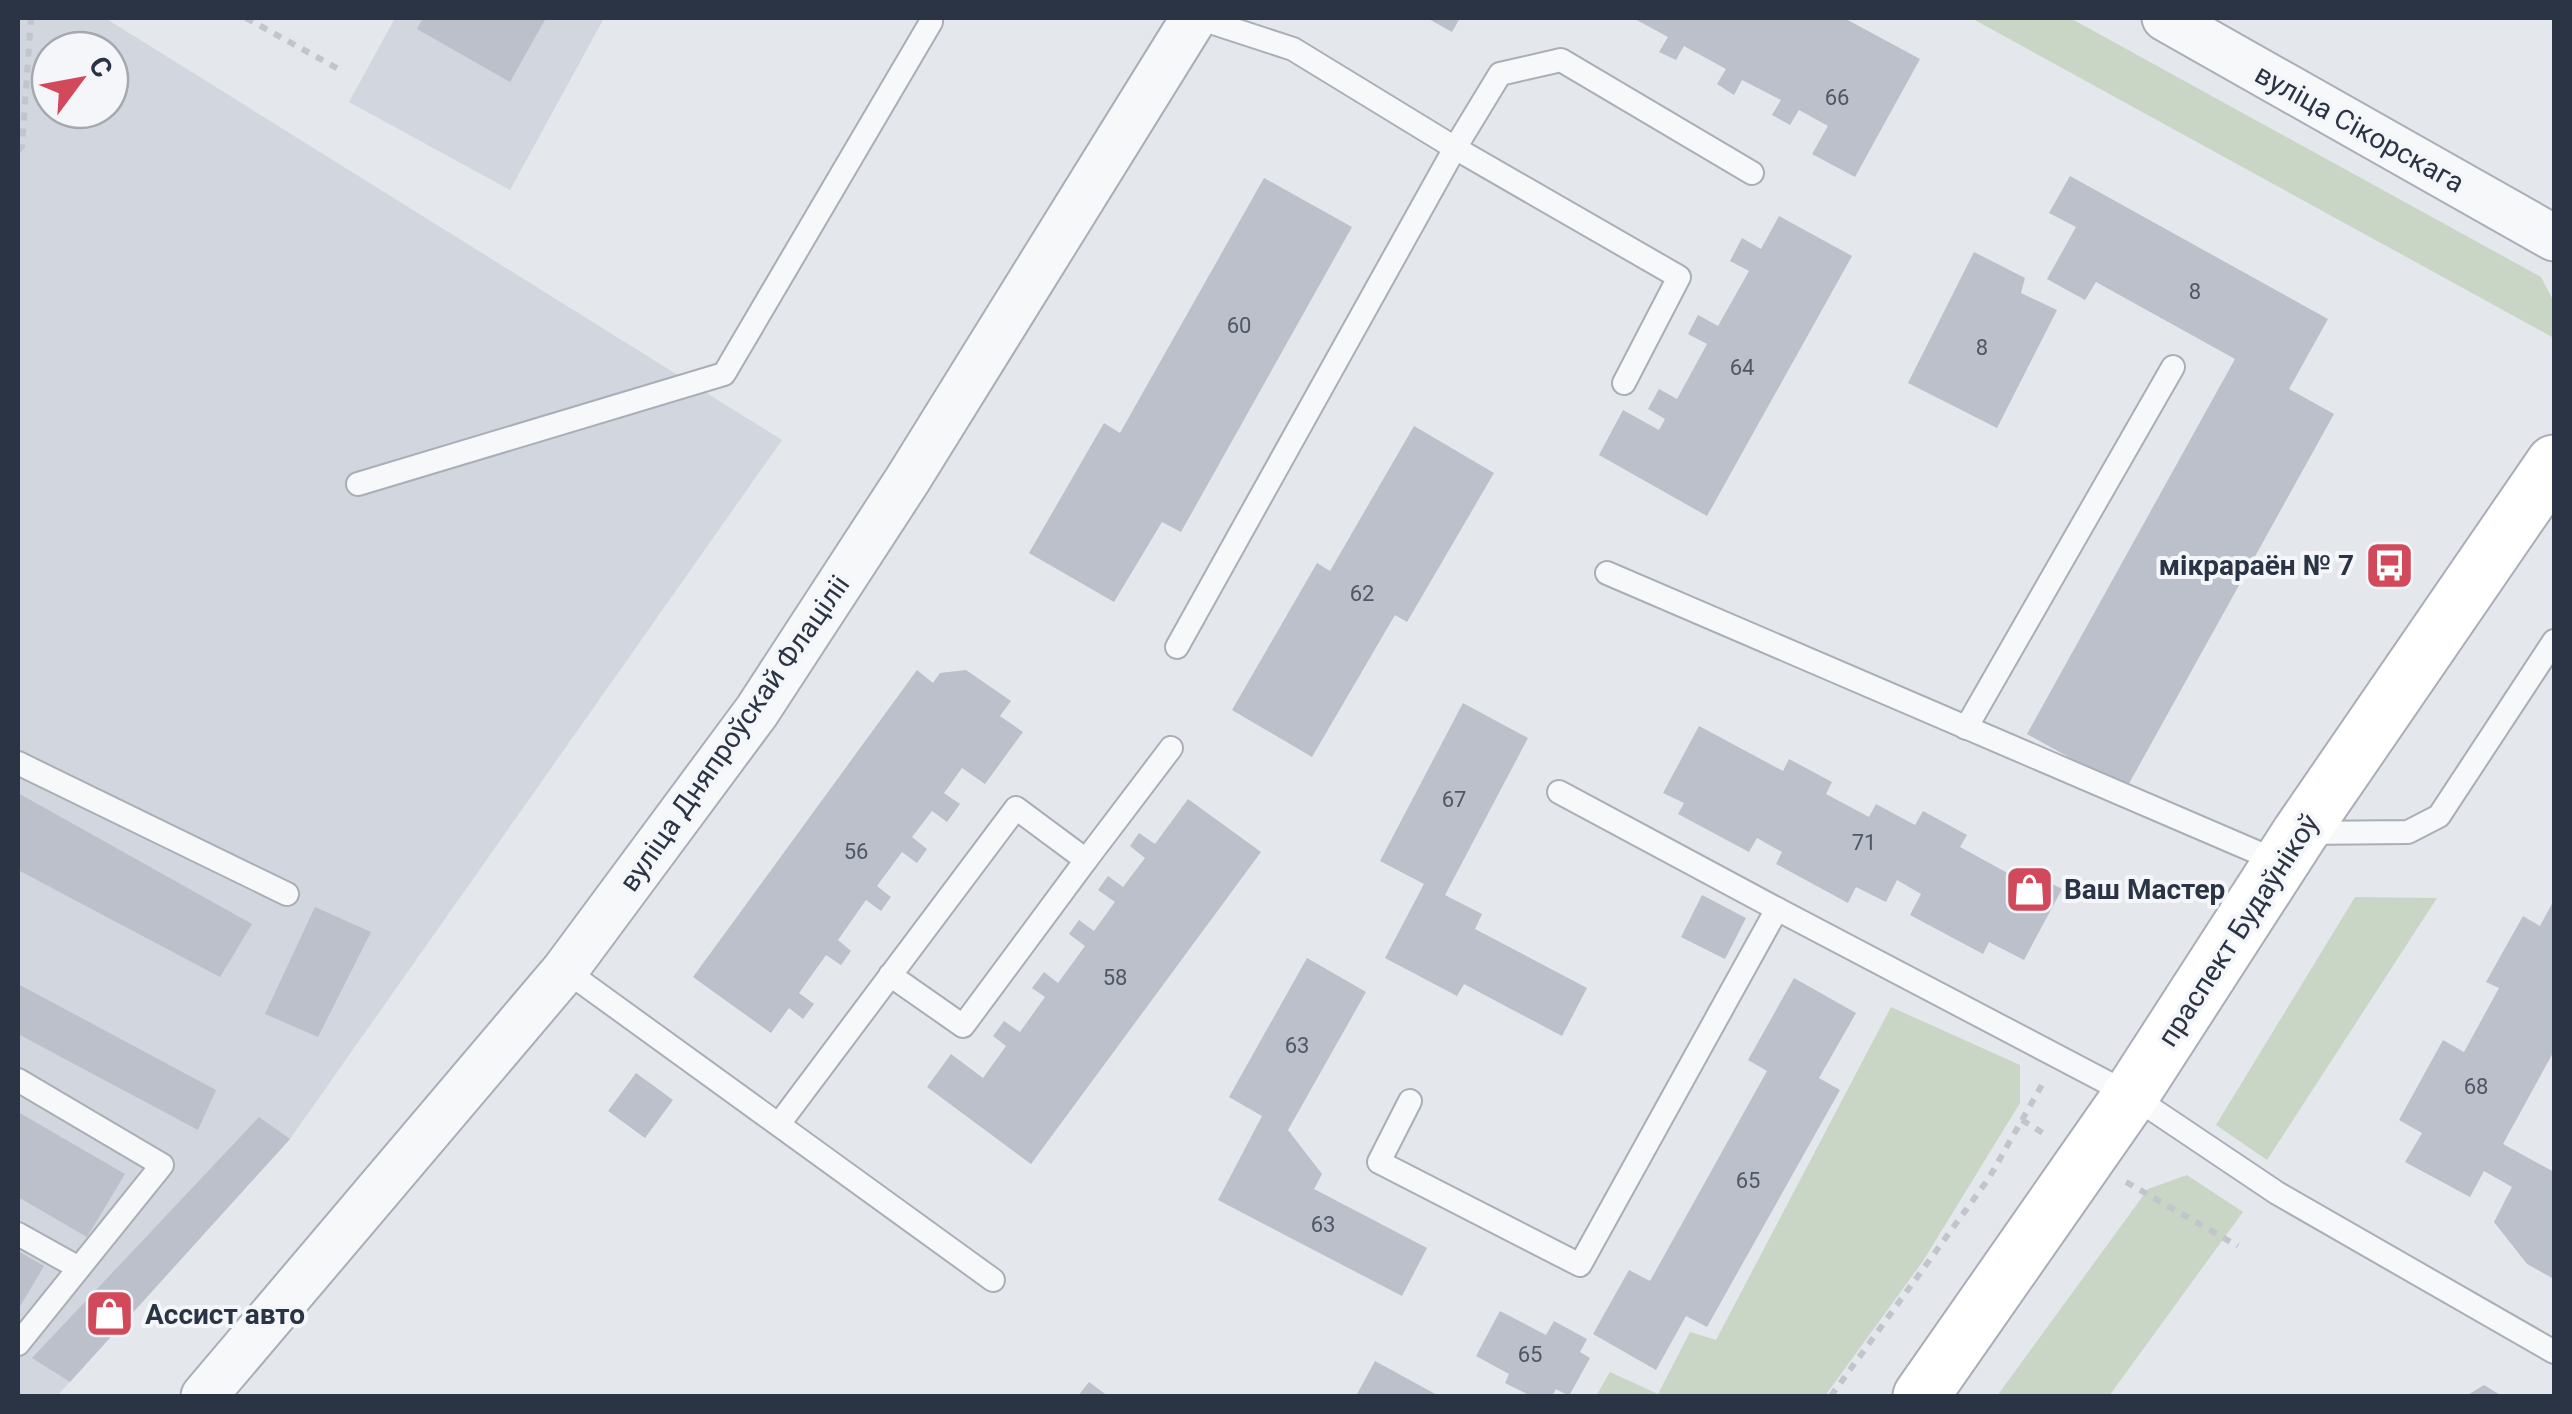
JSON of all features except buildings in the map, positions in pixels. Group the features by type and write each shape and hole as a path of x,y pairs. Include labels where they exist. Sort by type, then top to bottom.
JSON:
{"main road":[{"name":"праспект Будаўнікоў","path":"1921,1396 2132,1095 2291,848 2554,462"}],"street":[{"name":"вуліца Дняпроўскай Флаціліі","path":"204,1396 565,970 756,712 908,479 1196,18"},
{"name":"вуліца Сікорскага","path":"2165,18 2554,238"}],"lane":[{"path":"358,484 724,374 931,18"},
{"path":"1196,18 1293,50 1678,278 1624,383"},
{"path":"1177,647 1500,74 1561,60 1752,173"},
{"path":"1966,728 2173,367"},
{"path":"1607,573 1966,728 2291,848 2408,832 2439,816 2554,641"},
{"path":"890,976 963,1026 1171,748"},
{"path":"18,764 287,894"},
{"path":"1560,792 2132,1095 2277,1192 2554,1352"},
{"path":"778,1124 1016,808 1086,860"},
{"path":"1410,1101 1379,1162 1580,1265 1777,909"},
{"path":"565,970 993,1280"},
{"path":"18,1080 162,1166 18,1344"},
{"path":"18,1234 79,1268"}],"path":[{"path":"18,151 22,146 32,18"},
{"path":"246,18 344,72"},
{"path":"1832,1396 1989,1178 2058,1056"}],"shaded area":[{"path":"18,18 105,18 124,30 30,30 30,130 130,130 130,34 782,440 290,1139 57,1396 18,1396"},
{"path":"395,18 604,18 510,190 349,102"}],"green space":[{"path":"1971,18 2070,18 2541,277 2554,302 2554,338"},
{"path":"2355,897 2437,898 2267,1160 2216,1125"},
{"path":"1891,1007 2020,1065 2020,1103 1923,1261 1825,1396 1596,1396 1610,1372 1658,1394 1690,1332 1716,1340"},
{"path":"2187,1175 2243,1212 2109,1396 1997,1396 2148,1189"}],"place":[{"name":"мікрараён № 7","path":"2389,565"},
{"name":"Ваш Мастер","path":"2029,889"},
{"name":"Ассист авто","path":"110,1314"}]}
